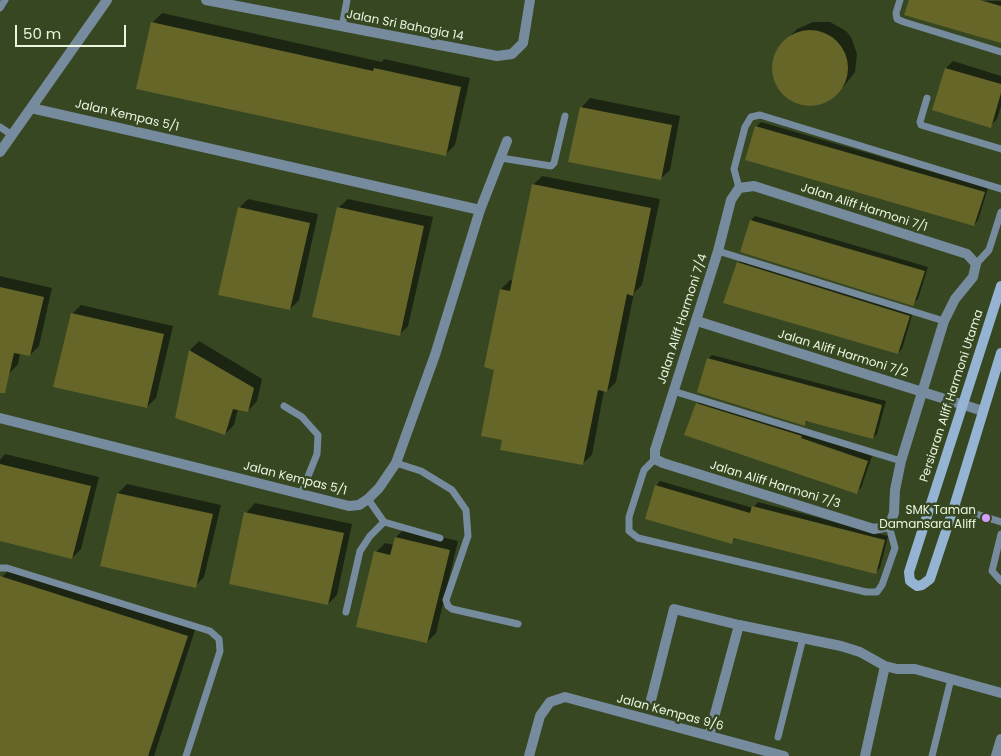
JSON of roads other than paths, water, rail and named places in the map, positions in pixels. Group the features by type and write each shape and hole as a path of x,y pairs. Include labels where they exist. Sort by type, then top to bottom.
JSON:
{"street":[{"path":"0,152 107,0"},
{"name":"Jalan Sri Bahagia 14","path":"206,0 497,56 512,54 523,43 530,0"},
{"name":"Jalan Kempas 5/1","path":"31,108 480,210"},
{"path":"368,499 379,488 396,463 435,355 480,210 507,141"},
{"name":"Jalan Aliff Harmoni 7/1","path":"739,188 754,186 967,254 976,264"},
{"name":"Jalan Aliff Harmoni 7/4","path":"655,459 655,450 718,251 731,200 739,188"},
{"path":"889,526 894,513 894,490 901,461 944,321 955,299 973,277 976,264"},
{"name":"Persiaran Aliff Harmoni Utama","path":"1001,286 909,572 910,581 917,586 930,579 1001,353"},
{"name":"Jalan Aliff Harmoni 7/2","path":"696,321 983,411"},
{"name":"Jalan Kempas 5/1","path":"0,418 349,506 359,505 368,499"},
{"name":"Jalan Aliff Harmoni 7/3","path":"655,459 874,529 889,526"},
{"path":"651,700 674,609 739,625 841,646 860,652 885,666 915,669 1001,693"},
{"path":"709,736 739,625"},
{"path":"865,756 885,666"},
{"name":"Jalan Kempas 9/6","path":"529,756 540,716 550,702 565,697 784,756"},
{"path":"996,756 1001,739"}],"lane":[{"path":"0,8 5,0"},
{"path":"342,26 347,0"},
{"path":"900,0 896,13 897,19 1001,52"},
{"path":"927,98 921,112 921,125 1001,149"},
{"path":"739,188 734,169 745,127 752,117 760,115 1001,189"},
{"path":"500,158 551,166 554,163 566,116"},
{"path":"0,127 12,135"},
{"path":"976,264 989,250 1001,212"},
{"path":"718,251 944,321"},
{"path":"673,391 901,461"},
{"path":"284,406 302,417 318,435 317,454 301,494"},
{"path":"655,459 644,470 629,517 629,531 638,538 866,592 877,592 882,585 895,548 889,526"},
{"path":"396,463 421,471 452,490 466,510 468,536 446,600 448,606 452,609 518,624"},
{"path":"368,499 384,522 440,538"},
{"path":"954,507 1001,522"},
{"path":"346,612 360,550 370,536 384,522"},
{"path":"1001,537 992,571 1001,581"},
{"path":"0,568 7,568 210,631 218,639 220,651 186,756"},
{"path":"778,737 803,638"},
{"path":"932,756 951,679"}],"place":[{"name":"SMK Taman Damansara Aliff","path":"986,518"}]}
